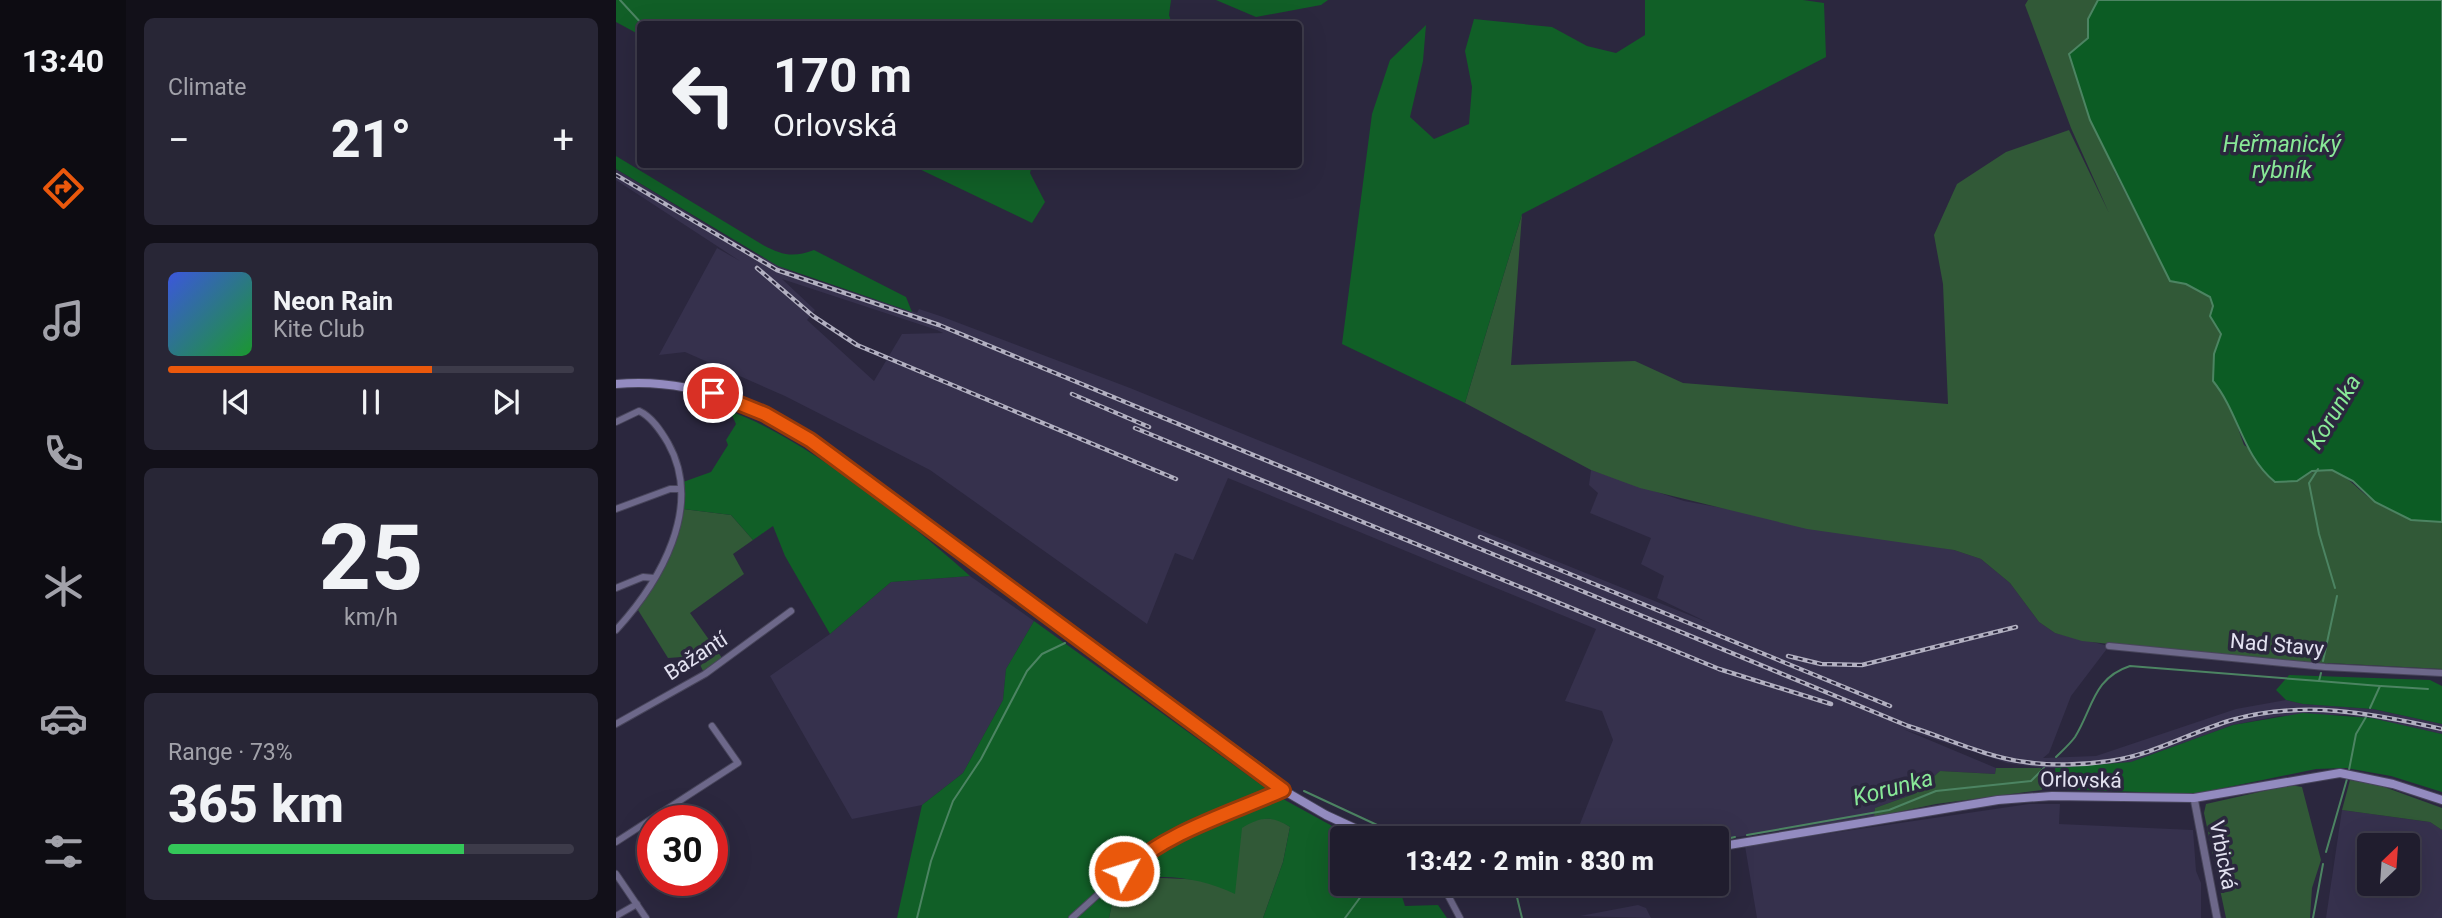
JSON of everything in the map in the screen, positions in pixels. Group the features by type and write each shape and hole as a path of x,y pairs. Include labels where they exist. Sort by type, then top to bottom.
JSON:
{"main road":[{"path":"616,384 687,387 748,406 781,422 840,461 1283,790 1326,816 1349,826"},
{"name":"Orlovská","path":"1729,845 1998,800 2053,796 2194,798 2348,774 2442,800"}],"street":[{"path":"616,630 635,610 676,532 681,489 674,454 662,433 639,411 619,420"},
{"path":"616,509 670,489 681,489"},
{"path":"616,588 643,577 654,578"},
{"name":"Bažantí","path":"616,724 705,674 791,611"},
{"name":"Nad Stavy","path":"2109,646 2325,667 2442,673"},
{"path":"616,842 738,763 712,726"},
{"path":"1072,918 1145,852 1283,790"},
{"name":"Vrbická","path":"2194,798 2217,918"},
{"path":"616,874 646,918"},
{"path":"1450,896 1460,918"},
{"path":"616,916 636,904"}],"shaded area":[{"path":"616,0 1171,0 1171,21 637,21 637,33 616,22"},
{"path":"1216,0 1328,0 1321,5 1256,17"},
{"path":"1645,0 1803,0 1824,3 1826,57 1522,214 1465,403 1342,344 1372,114 1390,60 1426,25 1423,61 1410,117 1434,139 1469,124 1472,87 1465,51 1474,19 1552,27 1587,46 1616,53 1645,35"},
{"path":"2028,0 2098,0 2088,19 2088,38 2073,52 2095,124 2115,173 2170,281 2186,284 2210,297 2213,306 2210,316 2221,334 2214,354 2213,381 2228,400 2244,445 2297,481 2310,473 2331,471 2348,479 2375,502 2391,511 2442,522 2442,669 2328,663 2325,667 2082,641 2055,633 2039,622 2010,583 1981,559 1954,550 1807,529 1640,488 1591,470 1465,403 1522,214 1511,365 1635,361 1683,383 1948,404 1943,284 1934,235 1957,184 2006,152 2069,130 2109,213 2071,128 2025,5"},
{"path":"616,156 763,245 794,255 814,250 906,297 912,312 778,266 616,169"},
{"path":"917,168 1031,168 1030,173 1045,202 1032,223"},
{"path":"616,169 750,251 797,274 917,313 919,309 943,317 1130,388 1709,623 1657,598 1664,576 1641,564 1651,538 1590,513 1598,493 1589,485 1591,470 1684,501 1954,550 1981,559 2010,583 2039,622 2055,633 2109,646 2071,696 2049,753 2043,758 2096,756 2236,709 2286,700 2303,704 2373,709 2442,724 2442,734 2348,715 2279,716 2233,725 2132,762 2091,768 2042,768 2007,763 1903,729 1996,768 1995,774 1940,771 1914,794 1875,808 1874,817 1729,838 1729,826 1579,826 1613,740 1602,711 1565,701 1596,629 1228,478 1193,560 1175,553 1147,624 930,470 785,396 685,352 659,355 717,248 740,261 616,180","holes":["782,279 943,333 902,334 874,381 807,320 815,310"]},
{"path":"730,411 791,441 856,483 970,576 891,582 830,634 785,556 773,526 753,540 731,515 683,509 683,482 711,472 728,445 726,440 736,424"},
{"path":"683,509 731,515 753,540 733,554 744,574 690,613 722,658 703,671 696,656 668,658 638,610 671,549"},
{"path":"970,576 1034,621 1006,669 1003,700 963,773 922,805 852,819 770,676 830,634 891,582"},
{"path":"1034,621 1274,794 1332,826 1330,826 1330,896 1402,896 1405,906 1438,905 1447,918 1263,918 1283,862 1290,827 1266,819 1242,828 1235,894 1195,880 1151,877 1123,883 1112,904 1109,918 897,918 922,805 963,773 1003,700 1006,669"},
{"path":"2289,675 2430,680 2442,686 2442,724 2373,709 2303,704 2286,700 2276,690"},
{"path":"2303,713 2371,718 2442,734 2442,792 2391,776 2346,768 2316,769 2194,794 2057,789 2055,768 2131,762 2233,725"},
{"path":"1996,768 2041,768 2042,790 1936,804 1874,817 1875,808 1914,794 1940,771 1995,774"},
{"path":"2350,780 2376,784 2442,808 2442,830 2430,822 2342,810"},
{"path":"2290,785 2302,787 2321,860 2312,888 2310,918 2226,918 2204,813 2206,804"},
{"path":"2029,804 2060,804 2059,824 2193,830 2196,871 2201,883 2201,918 1757,918 1745,846"},
{"path":"2342,810 2430,822 2442,830 2442,918 2326,918"},
{"path":"1258,818 1278,819 1290,827 1283,862 1263,918 1109,918 1112,904 1123,882 1140,877 1207,880 1242,827"},
{"path":"1638,905 1646,908 1651,918 1580,916"}],"water":[{"name":"Heřmanický rybník","path":"2098,0 2442,0 2442,522 2411,520 2375,502 2353,481 2332,470 2312,471 2297,481 2275,482 2255,459 2222,393 2213,381 2214,354 2221,334 2210,316 2213,306 2210,297 2186,284 2170,281 2090,120 2069,54 2088,38 2088,19"}],"waterway":[{"path":"620,0 639,21"},
{"name":"Korunka","path":"2318,469 2309,483 2319,534 2335,588"},
{"name":"Korunka","path":"2323,661 2337,596"},
{"path":"1085,636 1269,770"},
{"path":"917,918 931,861 953,801 981,759 1027,671 1042,654 1065,643"},
{"name":"Korunka","path":"2056,757 2075,737 2101,686 2118,671 2130,666 2319,681 2321,673"},
{"path":"2319,681 2380,686 2370,708"},
{"path":"2381,686 2428,689"},
{"path":"2349,770 2356,734 2366,717"},
{"name":"Korunka","path":"1747,835 1889,810 1936,791 2031,781 2044,768"},
{"path":"2326,852 2347,779"},
{"path":"1304,791 1379,826"},
{"name":"Korunka","path":"1729,838 1735,837"},
{"path":"2313,918 2323,864"},
{"path":"1345,918 1361,896"},
{"name":"Korunka","path":"1517,896 1522,918"}],"railway":[{"path":"616,175 777,270 939,325 1908,726 1981,752 2035,763 2100,762 2157,749 2232,720 2285,711 2337,711 2442,729"},
{"path":"757,268 813,316 857,345 1176,479"},
{"path":"1072,394 1149,427"},
{"path":"1135,428 1719,669 1831,704"},
{"path":"1480,537 1890,706"},
{"path":"1788,656 1821,664 1862,665 2016,627"}],"route":[{"path":"713,393 765,414 810,440 1283,790 1171,838 1145,852 1124,871"}]}
